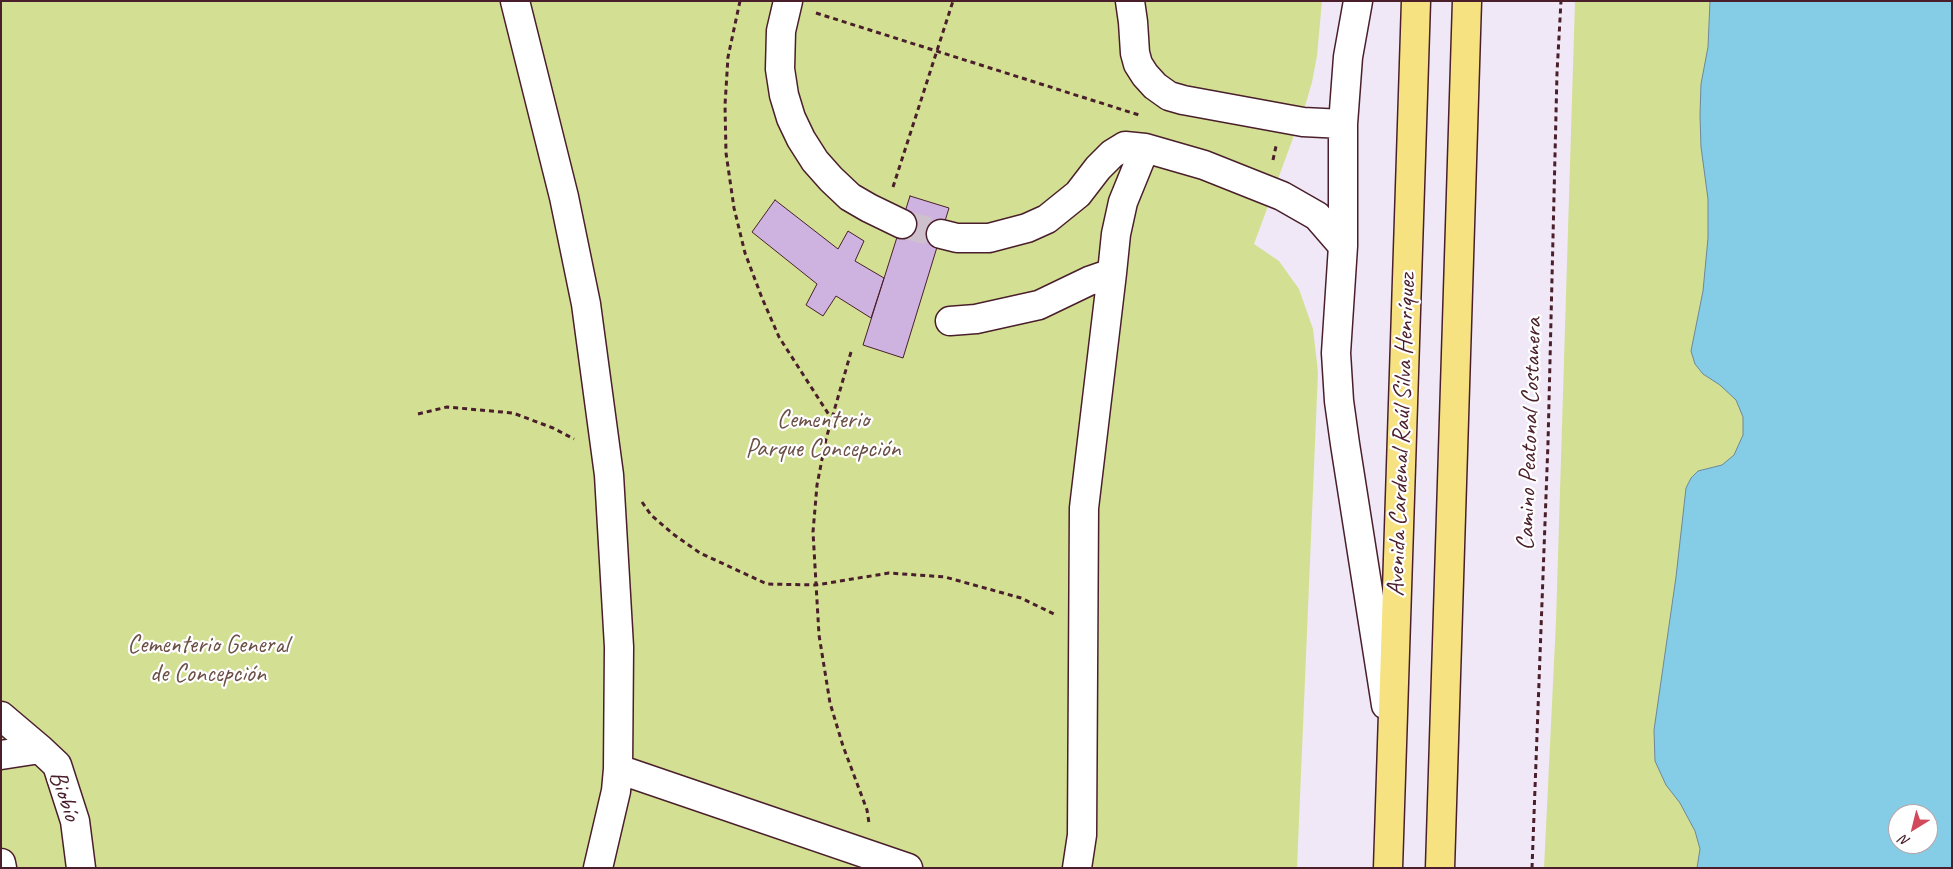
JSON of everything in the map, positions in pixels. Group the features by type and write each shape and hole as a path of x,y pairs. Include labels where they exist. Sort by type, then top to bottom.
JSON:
{"main road":[{"name":"Avenida Cardenal Raúl Silva Henríquez","path":"1388,868 1416,1"},
{"name":"Avenida Cardenal Raúl Silva Henríquez","path":"1440,868 1467,1"}],"lane":[{"path":"514,1 564,197 586,304 607,459 619,647 618,768 616,791 598,868"},
{"path":"1351,1 1343,124 1343,246 1336,353 1339,401 1392,747"},
{"path":"1348,57 1358,1"},
{"path":"784,2 780,70 784,95 800,138 815,161 850,196 893,220"},
{"path":"1131,2 1135,53 1138,64 1155,86 1169,96 1303,122 1343,124"},
{"path":"941,234 957,238 989,238 1027,228 1047,219 1062,209 1078,194 1098,168 1112,154 1126,146 1145,148 1204,165 1282,196 1317,216 1343,246"},
{"path":"1078,868 1082,835 1084,508 1116,234 1123,202 1145,148"},
{"path":"950,321 976,319 1039,305 1089,281 1112,273"},
{"name":"Biobío","path":"1,716 57,765 75,821 81,868"},
{"path":"1,755 40,749"},
{"path":"618,768 908,868"},
{"path":"1,863 2,868"}],"path":[{"path":"740,1 728,57 725,105 726,153 734,208 745,253 779,337 831,418"},
{"path":"893,220 953,1"},
{"name":"Camino Peatonal Costanera","path":"1532,868 1548,443 1561,1"},
{"path":"784,2 1143,117"},
{"path":"1266,190 1283,118"},
{"path":"1264,155 1274,158"},
{"path":"851,352 831,418 817,485 813,532 819,635 830,702 843,746 867,810 877,857"},
{"path":"418,414 447,407 513,413 553,428 577,440 607,459"},
{"path":"640,500 651,515 673,534 700,553 768,584 816,585 889,574 945,577 1021,598 1084,629"}],"green space":[{"name":"Cementerio Parque Concepción","path":"1,1 1322,1 1317,56 1312,82 1254,244 1279,261 1299,289 1313,329 1318,372 1297,868 1,868"},
{"path":"1575,1 1952,1 1952,868 1544,868 1556,621"}],"water":[{"path":"1710,1 1952,1 1952,868 1697,868 1700,849 1695,831 1680,803 1666,785 1655,761 1654,730 1676,577 1686,488 1691,478 1698,471 1722,465 1734,455 1743,435 1743,417 1736,400 1720,385 1703,374 1695,364 1691,351 1703,291 1708,238 1708,199 1701,147 1701,84 1708,47"}],"building":[{"path":"910,196 949,208 903,358 863,345"},
{"path":"775,200 838,249 848,231 864,241 855,261 884,278 871,318 836,296 823,316 806,305 817,284 752,232"}],"tunnel":[{"path":"902,224 941,234"}],"park label":[{"name":"Cementerio General de Concepción","path":"208,660"}]}
